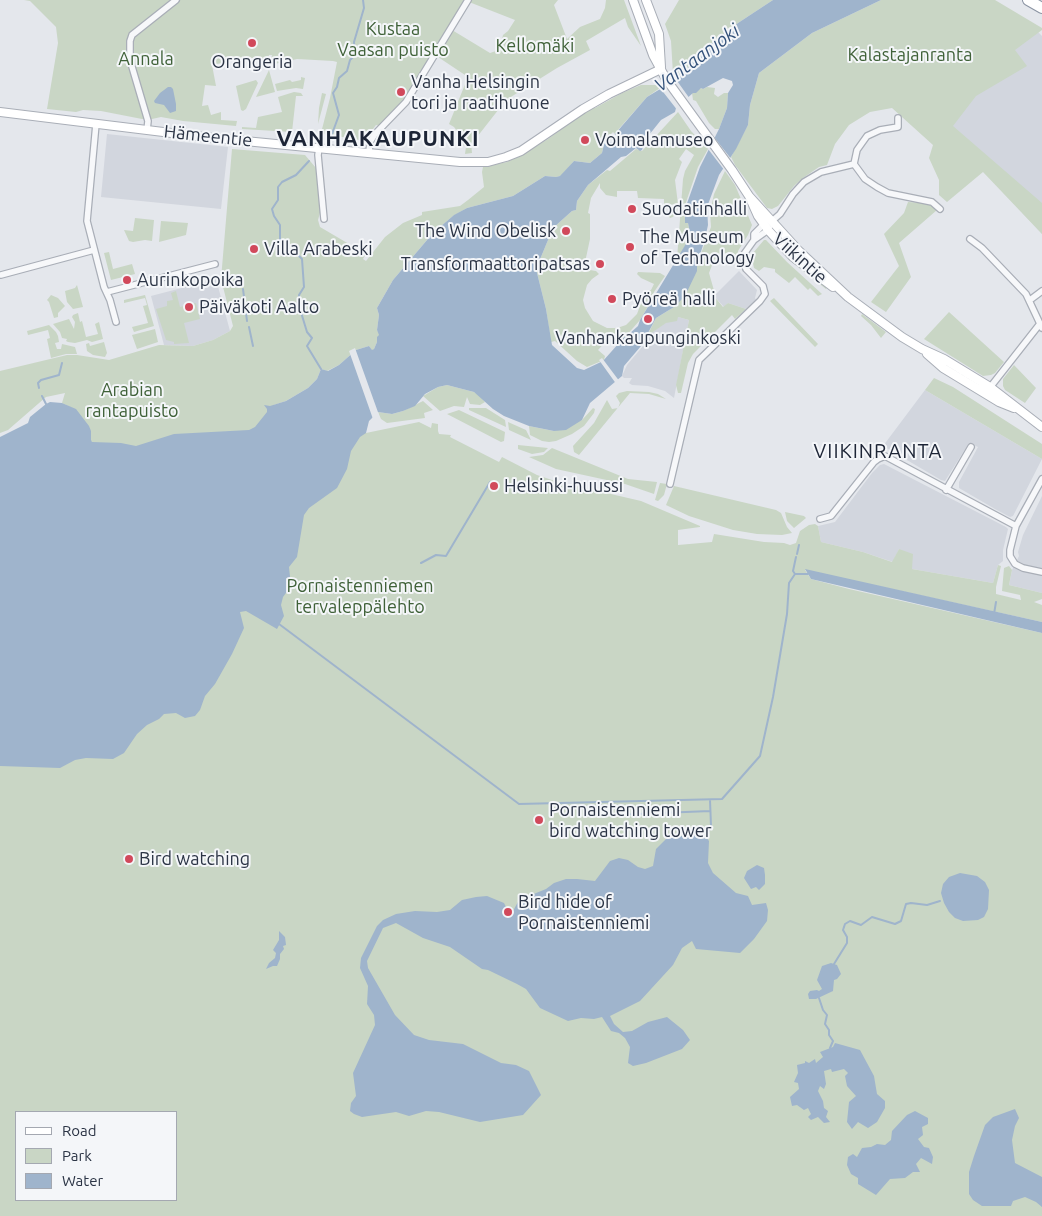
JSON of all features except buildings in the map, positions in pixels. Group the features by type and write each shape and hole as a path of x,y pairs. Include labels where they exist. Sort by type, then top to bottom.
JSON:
{"highway":[{"path":"1028,0 1042,8"}],"main road":[{"name":"Viikintie","path":"633,0 654,56 669,82 732,170 749,196 757,214 840,290 877,320 922,349 939,366 988,390 1020,410 1042,427"},
{"path":"646,0 659,34 662,69"},
{"name":"Hämeentie","path":"0,112 147,130 475,163 496,161 521,150 583,108 662,69"}],"street":[{"path":"147,130 148,121 130,60 130,41 132,35 176,0"},
{"path":"369,152 370,142 375,134 406,102 468,0"},
{"path":"854,164 857,150 868,136 880,130 898,127 898,118"},
{"path":"96,124 87,222 116,322"},
{"path":"319,148 324,218"},
{"path":"854,164 865,178 888,193 932,202 940,209"},
{"path":"670,484 699,360 765,294 763,286 746,269 743,259 745,250 754,240 754,234 768,225 784,209 798,188 810,178 821,172 854,164"},
{"path":"970,239 982,248 1030,300 1041,326 988,390"},
{"path":"1,275 94,250"},
{"path":"106,292 215,264"},
{"path":"1030,300 1042,291"},
{"path":"946,490 971,447"},
{"path":"820,519 832,515 874,462 882,456 888,456 946,490 1016,526"},
{"path":"1042,479 1016,526 1010,550 1013,562 1023,568 1042,572"}],"shaded area":[{"path":"1038,32 1042,36 1042,234 928,112"},
{"path":"107,134 228,147 221,209 101,197"},
{"path":"739,271 757,290 756,300 746,309 728,303 724,307 714,296"},
{"name":"Päiväkoti Aalto","path":"216,279 230,331 213,340 193,346 164,345 151,296"},
{"path":"678,317 689,320 674,398 665,391 629,383 632,378 624,378 622,376 627,365 645,346 647,336 663,324"},
{"path":"925,390 1042,459 1013,516 1010,517 959,488 959,482 978,447 969,443 945,481 883,446"},
{"path":"884,464 1008,529 1003,550 1003,561 998,565 993,583 912,569 899,549 893,562 863,552 821,542 818,526 835,522 872,473 880,465"},
{"path":"1042,496 1042,593 1009,585 1012,570 1019,556 1018,552 1023,535"}],"green space":[{"name":"Annala","path":"24,0 464,0 407,94 407,99 379,126 376,125 364,141 321,133 337,62 333,61 297,59 270,65 272,55 269,55 267,63 249,57 212,65 216,86 205,85 202,106 208,105 211,115 221,112 221,120 237,121 236,126 161,117 142,119 101,111 83,110 76,112 47,109 58,43 56,27 30,1"},
{"name":"Kellomäki","path":"470,0 558,0 554,5 567,39 580,27 600,19 606,0 624,0 641,46 628,27 625,18 586,41 590,50 506,100 471,143 472,153 465,154 466,147 460,143 460,135 449,124 468,77 438,57 452,30 490,53 502,49 503,35 515,20 469,2"},
{"path":"679,0 773,0 738,23 700,53 676,79 673,74 671,41 665,24"},
{"name":"Kalastajanranta","path":"881,0 995,0 1042,28 1042,30 1015,50 1027,66 976,96 953,126 1042,203 1042,234 983,172 947,202 939,195 939,180 929,158 933,145 892,108 870,112 849,125 835,144 827,165 819,167 803,178 778,206 772,209 767,208 735,165 731,157 748,125 750,105 759,73 812,33"},
{"path":"269,70 275,92 256,97"},
{"path":"301,77 305,78 303,89 296,88 277,91 275,84 290,80 292,82 301,80"},
{"path":"256,80 258,83 246,109 243,111 241,110 236,86"},
{"name":"Arabian rantapuisto","path":"641,85 658,85 660,88 647,97 615,134 613,132 605,140 602,153 590,163 574,161 561,176 545,176 513,196 467,208 453,216 433,233 393,280 377,308 379,315 377,330 380,335 374,349 372,351 369,346 356,350 339,365 327,371 321,369 317,379 308,388 286,401 274,405 255,431 102,456 91,441 76,410 62,403 65,393 46,397 8,430 0,433 0,371 67,355 109,360 159,345 193,346 213,340 230,331 233,326 221,279 232,149 305,155 316,168 321,209 318,220 320,227 366,254 363,259 366,261 385,237 403,223 422,215 422,212 460,206 468,200 484,187 483,167 507,162 523,154 548,139 593,106 595,108"},
{"path":"707,87 715,88 714,94 718,97 728,93 727,108 719,129 715,129 709,123 696,101 693,100 692,93"},
{"path":"294,92 301,93 303,96 296,96 292,132 242,129 242,127 256,128 258,117 282,112 278,97"},
{"path":"322,93 326,94 318,124 319,108"},
{"path":"678,112 691,131 708,149 698,167 684,208 685,223 688,223 689,228 689,238 679,258 677,259 683,179 685,171 694,155 686,149 679,159 682,162 675,180 678,204 677,211 673,217 670,218 667,214 675,213 675,204 664,206 664,199 638,198 637,191 617,191 617,197 606,195 600,188 600,183 591,198 588,213 590,214 590,239 584,267 599,274 587,285 583,300 585,308 593,321 607,328 617,328 626,325 637,314 644,292 651,290 654,284 641,278 637,274 638,272 660,273 665,276 654,292 640,320 619,344 611,336 598,350 605,356 604,360 587,367 577,361 555,341 551,342 546,309 536,269 553,228 572,211 576,210 577,201 588,185 607,170 610,171 636,149 642,151"},
{"path":"725,171 735,185 752,225 738,251 737,261 729,252 720,255 714,260 709,273 714,296 723,307 728,303 746,309 735,319 732,315 693,354 688,363 681,393 678,393 676,385 689,320 678,317 677,321 666,323 647,336 656,318 674,307 696,271 711,227 710,213 714,194"},
{"path":"908,202 924,203 931,205 937,210 899,243 911,277 886,312 871,302 899,266 884,234 904,213"},
{"path":"135,218 154,220 152,241 129,241 124,230 133,231"},
{"path":"161,221 188,223 186,235 159,242"},
{"path":"764,240 822,294 818,296 810,288 808,290 795,277 789,283 775,272 775,269 764,267 759,271 754,268 753,253"},
{"path":"774,241 827,287 826,289 788,259"},
{"path":"109,252 113,269 132,264 135,274 111,280 104,253"},
{"path":"77,285 83,307 73,309 67,302 65,291 75,288"},
{"path":"176,291 180,307 196,303 200,319 184,323 189,343 174,344 174,342 166,340 156,309 167,306 167,301 173,300 171,293"},
{"path":"51,295 58,298 65,306 58,313 58,317 54,318 47,300"},
{"path":"145,295 154,326 134,332 132,327 148,323 143,306 147,305 145,298 124,303 124,300"},
{"path":"774,298 818,344 815,347 770,301"},
{"path":"949,312 1004,362 995,373 983,376 924,339"},
{"path":"78,313 86,337 98,334 95,324 99,322 103,339 75,343 68,342 66,341 67,339 62,338 60,332 53,324 69,319 74,329 75,322 72,317"},
{"path":"862,314 886,332 881,338 861,316"},
{"path":"49,325 58,336 59,342 55,343 57,349 61,349 62,344 75,347 77,354 66,354 51,358 47,339 50,338 48,330 28,335 27,331"},
{"path":"155,329 158,342 137,349 132,335"},
{"path":"104,342 107,353 105,357 93,355 87,351 86,344 89,343 90,346"},
{"path":"1014,365 1036,388 1025,403 1005,390 1003,386 1003,379"},
{"path":"934,378 953,387 1042,444 1042,459 925,390"},
{"path":"447,385 474,392 485,402 480,405 470,404 467,397 464,407 454,406 440,411 423,396 438,387"},
{"path":"627,391 649,392 658,394 666,399 649,394 630,393 618,407 620,403 616,396"},
{"path":"607,400 612,409 618,408 579,455 574,452 573,446 594,423"},
{"path":"423,401 433,410 424,413 425,418 387,423 381,419 378,412 392,414"},
{"path":"469,408 486,408 505,420 506,427 469,410"},
{"path":"593,408 595,409 594,413 584,426 556,441 542,441 530,435 529,426 554,431 582,420"},
{"path":"459,410 505,432 504,441 501,442 447,414"},
{"name":"Pornaistenniemen tervaleppälehto","path":"419,422 431,428 432,423 438,424 439,434 451,435 450,437 499,462 502,457 537,475 555,481 641,501 700,526 678,530 678,545 712,542 714,534 790,545 796,543 800,531 809,525 815,524 818,526 821,542 863,552 892,562 899,549 913,554 912,569 993,583 998,565 1001,566 996,594 1021,600 1020,595 1002,591 1004,568 1009,566 1012,570 1009,585 1042,593 1042,599 1034,602 1042,605 1042,622 805,570 811,579 1042,633 1042,1216 0,1216 0,748 267,563 361,427 366,433"},
{"path":"508,422 526,430 531,440 509,430"},
{"path":"518,445 548,448 544,452 532,454 518,449"},
{"path":"552,448 628,479 657,482 654,494 625,484 556,469 529,457 543,455"},
{"path":"660,483 667,484 664,495 658,501 655,500"},
{"path":"674,486 776,510 781,513 792,533 782,535 757,534 733,530 689,516 666,505"},
{"path":"785,512 806,518 794,528 787,521"}],"water":[{"name":"Vantaanjoki","path":"773,0 881,0 812,33 759,73 750,105 748,125 736,149 719,175 707,207 708,225 705,239 697,264 697,271 685,296 674,307 656,318 641,346 624,366 622,376 590,403 582,420 566,430 554,431 529,426 504,416 474,392 447,385 438,387 425,394 415,406 403,411 392,414 378,412 369,421 366,433 360,437 351,451 347,469 337,488 309,508 304,515 297,557 289,567 291,586 283,597 281,605 284,616 277,629 246,611 240,612 244,628 232,654 215,684 205,696 200,710 195,716 185,718 176,713 164,714 147,725 137,734 124,753 113,759 86,758 75,760 60,768 0,766 0,437 28,423 30,417 50,402 62,403 76,409 89,426 92,442 121,443 136,446 174,434 249,430 255,427 267,412 264,405 270,406 286,401 308,388 317,379 321,369 328,371 339,365 356,350 369,346 372,350 374,349 379,335 377,330 379,315 377,308 393,280 433,233 454,215 467,208 513,196 545,176 560,176 574,161 590,163 602,153 605,140 617,145 620,140 615,134 647,97 680,77 700,53 738,23","holes":["723,78 732,81 733,85 728,93 727,108 700,167 685,209 685,223 688,223 689,238 638,326 627,334 603,361 584,370 577,368 552,345 546,309 536,269 553,228 572,211 576,210 577,201 588,185 621,157 626,156 636,148 640,151 642,150 645,140 661,120 675,112 676,108 693,93"]},
{"path":"168,87 173,89 176,104 176,111 170,113 164,105 154,101"},
{"path":"805,569 1042,622 1042,633 811,579"},
{"path":"702,832 709,841 708,863 713,873 736,893 748,896 752,905 766,903 768,910 767,921 754,939 740,953 696,949 692,941 682,948 673,965 640,1001 610,1016 614,1024 623,1032 632,1031 648,1022 667,1017 683,1030 690,1040 682,1049 633,1066 628,1063 630,1047 625,1038 619,1033 611,1031 602,1017 568,1021 540,1008 526,989 488,970 482,969 450,947 423,938 396,923 383,928 367,961 368,968 395,1015 414,1035 429,1040 463,1044 501,1063 516,1065 529,1071 541,1095 523,1115 480,1122 439,1112 426,1111 409,1116 396,1112 362,1117 350,1111 351,1103 356,1096 353,1073 375,1025 374,1015 367,1004 368,986 360,968 361,958 377,926 383,920 396,914 415,911 437,912 450,910 462,900 487,896 504,903 508,911 513,911 519,900 546,889 554,883 566,879 595,881 610,861 619,858 628,860 638,867 645,869 653,866 656,849 666,839"},
{"path":"757,865 764,868 765,875 765,884 759,890 756,887 751,889 744,878 747,871"},
{"path":"960,873 977,876 985,882 989,890 988,909 984,917 978,920 963,921 955,918 944,903 941,893 943,884 949,877"},
{"path":"279,931 285,937 286,945 283,946 284,949 280,954 277,966 266,969 275,958 276,953 273,950 279,940"},
{"path":"831,963 837,965 841,974 834,980 833,991 816,999 809,999 808,994 810,991 822,989 817,980 822,966"},
{"path":"835,1043 860,1050 874,1076 877,1094 885,1101 885,1108 877,1122 868,1128 858,1122 852,1129 847,1122 849,1102 856,1096 847,1086 845,1076 848,1073 844,1069 832,1072 831,1069 824,1071 826,1084 824,1089 820,1086 818,1091 824,1108 828,1111 826,1117 830,1122 824,1123 818,1117 811,1120 808,1117 811,1114 808,1108 804,1110 797,1105 792,1106 790,1097 799,1089 798,1083 794,1082 798,1073 797,1065 805,1063 805,1061 809,1063 815,1059 816,1063 823,1057 820,1052 833,1047"},
{"path":"1015,1109 1019,1118 1012,1140 1015,1163 1042,1177 1042,1207 1025,1197 1013,1201 1011,1206 982,1206 973,1200 969,1194 969,1172 974,1156 985,1125 993,1117"},
{"path":"915,1111 928,1118 928,1124 922,1127 923,1135 918,1139 924,1147 929,1148 933,1157 932,1164 921,1158 916,1164 920,1172 913,1172 905,1178 890,1179 876,1195 858,1184 858,1178 851,1174 847,1165 848,1157 853,1154 857,1157 862,1148 877,1144 885,1145 891,1140 892,1131 907,1115"}],"pier":[{"path":"675,78 690,99 678,111 660,88"},
{"path":"714,137 732,160 725,171 708,149"},
{"path":"355,348 379,415 373,419 349,351"},
{"path":"602,358 620,382 617,385 599,360"}],"waterway":[{"path":"332,134 339,115 333,93 339,78 347,71 350,60 355,55 354,42 364,8 363,0"},
{"path":"285,251 280,242 280,225 272,209 278,200 278,187 282,182 296,175 309,161"},
{"path":"297,254 302,259 304,287 299,295 300,309 307,332 312,338 307,346 321,369"},
{"path":"243,289 247,321"},
{"path":"249,327 253,346"},
{"path":"39,388 38,383 41,380 59,375 62,363"},
{"path":"42,396 46,404"},
{"path":"421,563 436,555 446,556 490,482"},
{"path":"797,554 799,545"},
{"path":"795,574 793,571 796,557"},
{"path":"279,624 519,804 722,799 760,756 773,697 787,614 789,583 795,574 808,574"},
{"path":"994,614 996,602"},
{"path":"706,837 711,826 710,800"},
{"path":"612,815 710,811"},
{"path":"834,964 847,943 847,937 843,930 845,924 850,921 861,925 872,917 895,924 901,921 906,904 927,905 940,901"},
{"path":"819,998 827,1015 825,1024 833,1041 830,1048"}],"place":[{"name":"Orangeria","path":"252,43"},
{"name":"Vanha Helsingin tori ja raatihuone","path":"401,92"},
{"name":"Voimalamuseo","path":"585,140"},
{"name":"Suodatinhalli","path":"632,209"},
{"name":"The Wind Obelisk","path":"566,231"},
{"name":"The Museum of Technology","path":"630,247"},
{"name":"Villa Arabeski","path":"254,249"},
{"name":"Transformaattoripatsas","path":"600,264"},
{"name":"Aurinkopoika","path":"127,280"},
{"name":"Pyöreä halli","path":"612,299"},
{"name":"Päiväkoti Aalto","path":"189,307"},
{"name":"Vanhankaupunginkoski","path":"648,319"},
{"name":"Helsinki-huussi","path":"494,486"},
{"name":"Pornaistenniemi bird watching tower","path":"539,820"},
{"name":"Bird watching","path":"129,859"},
{"name":"Bird hide of Pornaistenniemi","path":"508,912"}],"district":[{"name":"VANHAKAUPUNKI","path":"378,139"},
{"name":"VIIKINRANTA","path":"878,451"}],"park label":[{"name":"Kustaa Vaasan puisto","path":"393,39"}]}
